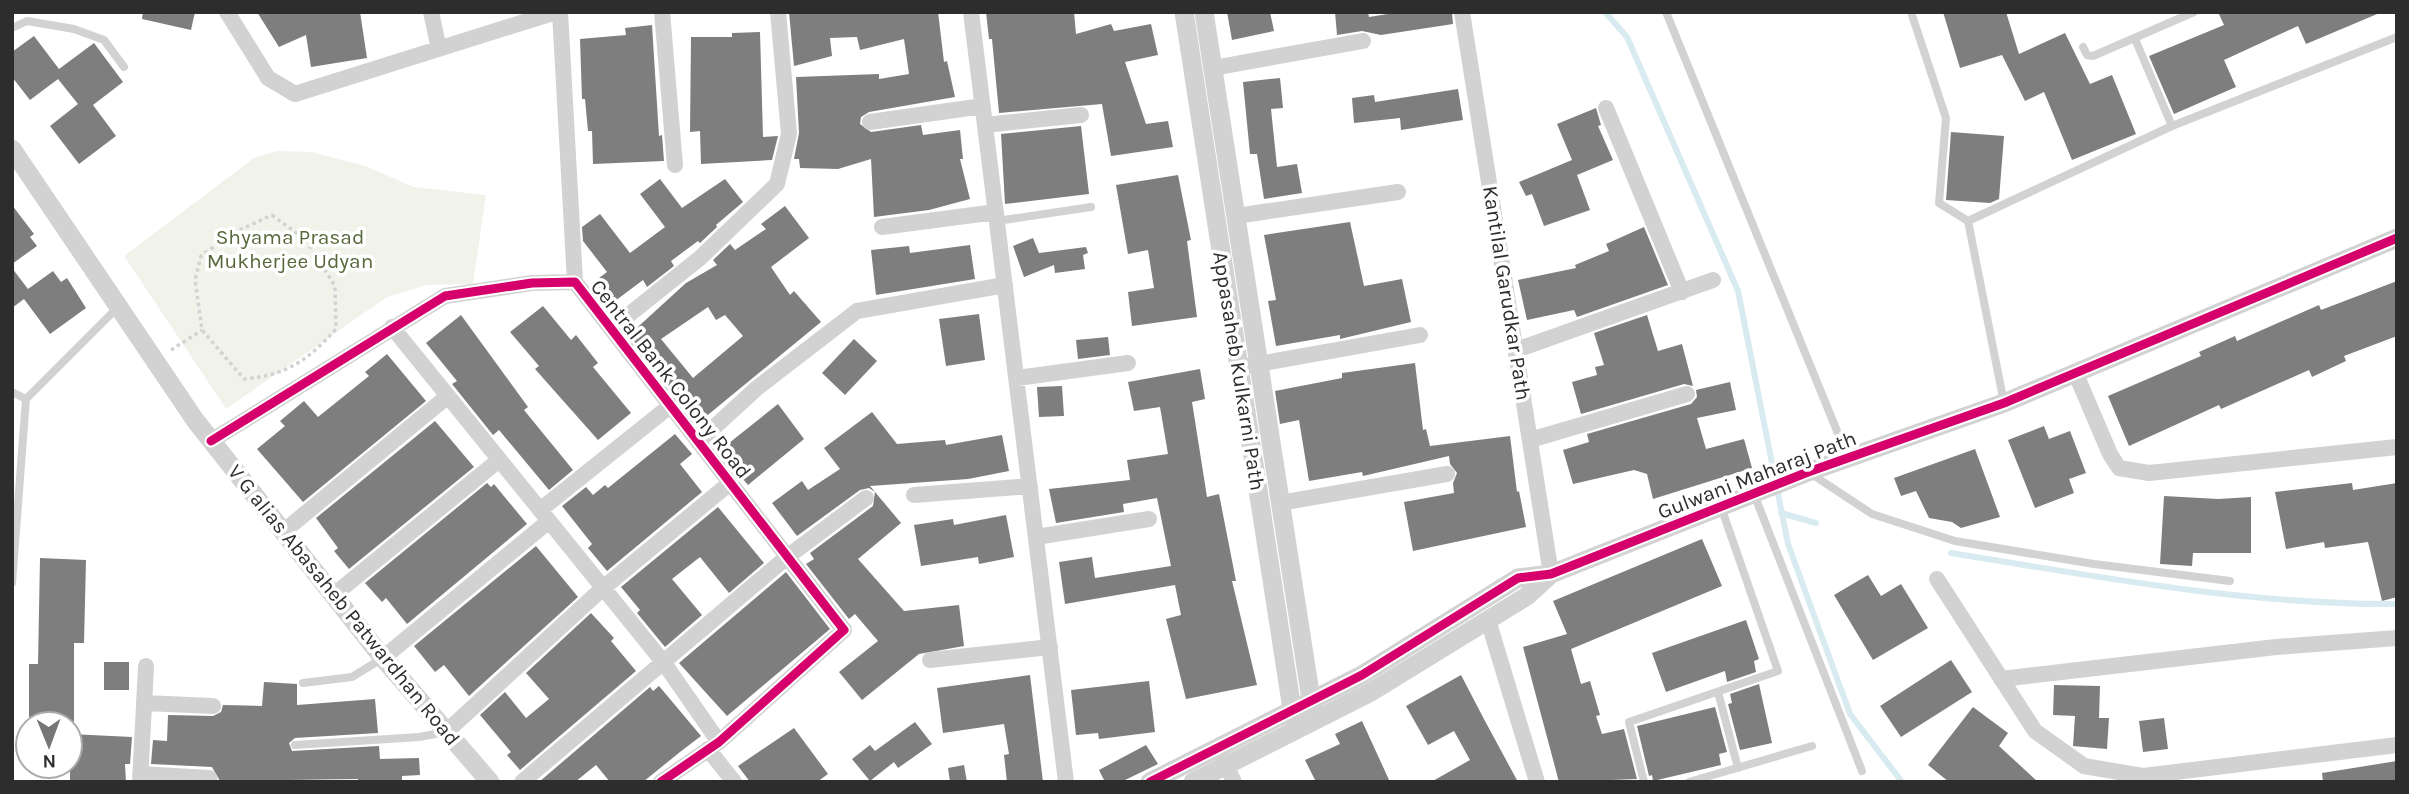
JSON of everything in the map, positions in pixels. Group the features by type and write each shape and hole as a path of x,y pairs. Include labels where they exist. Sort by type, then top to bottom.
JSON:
{"street":[{"path":"227,12 268,78 295,94 558,12 575,282"},
{"path":"431,12 439,49"},
{"path":"662,12 675,165"},
{"path":"611,329 699,258 777,184 789,134 778,12"},
{"path":"971,12 1066,782"},
{"name":"Appasaheb Kulkarni Path","path":"1184,12 1249,366 1280,503 1316,718"},
{"name":"Appasaheb Kulkarni Path","path":"1204,12 1236,216 1249,366 1292,709 1298,728"},
{"name":"Kantilal Garudkar Path","path":"1462,12 1551,574"},
{"path":"1213,68 1363,41"},
{"path":"870,122 983,106"},
{"path":"1606,108 1682,292"},
{"path":"985,125 1082,115"},
{"name":"V G alias Abasaheb Patwardhan Road","path":"12,149 211,441 335,594 383,659 490,782"},
{"path":"1236,216 1398,192"},
{"path":"883,227 997,216"},
{"name":"Gulwani Maharaj Path","path":"1150,782 1226,765 1292,709 1362,675 1518,578 1551,574 1808,471 2004,403 2397,238"},
{"path":"1516,350 1713,280"},
{"name":"Central Bank Colony Road","path":"211,441 445,296 532,283 575,282 844,630 714,745 662,782"},
{"path":"698,442 757,388 857,311 1005,285"},
{"path":"392,327 664,663 734,782"},
{"path":"1249,366 1420,335"},
{"path":"1017,377 1128,363"},
{"path":"2075,372 2110,454 2119,468 2150,473 2397,447"},
{"path":"1530,440 1687,394"},
{"path":"284,531 448,396"},
{"name":"Central Bank Colony Road","path":"383,659 670,406"},
{"path":"335,594 499,460"},
{"path":"1280,503 1447,474"},
{"path":"446,732 603,588 730,483"},
{"path":"914,495 1030,486"},
{"path":"522,782 788,557 866,498"},
{"path":"1036,537 1149,519"},
{"name":"Gulwani Maharaj Path","path":"1193,782 1371,692 1527,596 1551,574"},
{"path":"1937,579 2035,731 2084,766 2143,776 2214,775 2397,745"},
{"path":"1488,620 1537,782"},
{"path":"2001,679 2276,647 2397,638"},
{"path":"930,660 1050,648"},
{"path":"146,666 140,778 209,778 210,782"},
{"path":"144,703 214,706"}],"lane":[{"path":"1666,12 1848,458"},
{"path":"1911,12 1946,118 1939,203 1968,221 2004,403"},
{"path":"2083,47 2087,55 2093,56 2194,12"},
{"path":"12,28 27,21 74,29 104,40 124,67"},
{"path":"1968,221 2172,126 2397,37"},
{"path":"2135,39 2172,126"},
{"path":"997,216 1091,207"},
{"path":"12,583 26,399 119,306"},
{"path":"12,392 26,399"},
{"path":"1808,471 1872,514 1955,541 2094,564 2230,581"},
{"path":"1754,494 1862,771"},
{"path":"1644,782 1629,722 1778,671 1721,507"},
{"path":"303,683 352,677 383,659"},
{"path":"1718,692 1738,768"},
{"path":"295,746 419,737 446,732"},
{"path":"1689,782 1812,746"}],"path":[{"path":"272,215 306,240 335,286 336,328 313,354 272,377 244,379 202,330 195,280 201,256 233,233 272,215"},
{"path":"155,361 202,330"}],"green space":[{"name":"Shyama Prasad Mukherjee Udyan","path":"277,151 312,152 365,166 414,187 486,195 473,284 427,285 387,297 226,409 124,256 254,158"}],"building":[{"path":"143,12 195,12 191,30 142,19"},
{"path":"257,12 360,12 367,58 311,67 306,35 279,47"},
{"path":"789,12 938,12 944,62 947,61 955,97 869,112 861,117 860,124 871,132 921,125 923,135 960,130 963,159 960,159 970,199 929,210 874,217 871,159 838,169 800,168 799,159 794,159 799,133 796,77 879,74 879,79 909,74 904,39 860,50 857,37 830,38 832,56 794,66"},
{"path":"986,12 1074,12 1076,34 1111,24 1114,31 1151,24 1158,55 1125,62 1146,124 1168,121 1173,147 1111,156 1102,104 999,113 992,39 989,39"},
{"path":"1227,12 1270,12 1274,31 1232,40"},
{"path":"1335,12 1368,12 1369,17 1400,12 1452,12 1453,24 1381,35 1362,31 1337,35"},
{"path":"1943,12 2006,12 2019,54 2065,33 2090,84 2112,75 2136,134 2072,160 2044,92 2025,101 2002,55 1960,68"},
{"path":"2218,12 2382,12 2306,44 2298,26 2224,60 2236,87 2174,114 2149,56 2224,25"},
{"path":"652,25 659,136 662,135 664,161 593,164 592,131 588,131 585,99 582,99 580,39 626,35 625,28"},
{"path":"760,32 763,137 778,136 772,160 701,164 700,131 690,132 691,37 732,37 732,33"},
{"path":"34,36 59,69 94,43 123,82 93,105 116,136 79,164 50,126 78,104 58,79 30,100 12,77 12,52"},
{"path":"1280,78 1283,108 1271,109 1277,167 1297,164 1302,193 1264,199 1257,154 1250,154 1243,82"},
{"path":"1458,89 1463,120 1401,130 1400,118 1354,123 1352,98 1374,95 1375,102"},
{"path":"1596,108 1601,125 1598,126 1613,160 1577,175 1590,210 1544,226 1532,194 1526,196 1519,182 1572,160 1557,124"},
{"path":"1081,126 1089,194 1005,204 1001,134"},
{"path":"1951,132 2004,136 1999,199 1990,203 1946,200"},
{"path":"1178,175 1191,240 1187,241 1197,317 1132,326 1128,292 1154,288 1148,250 1128,254 1116,185"},
{"path":"660,179 682,208 725,179 743,202 700,243 698,241 671,261 674,266 647,287 643,280 611,304 595,281 607,272 583,241 582,227 600,214 630,253 665,227 640,194"},
{"path":"12,205 34,234 30,237 37,246 12,264"},
{"path":"785,206 809,238 771,267 790,295 794,291 821,322 698,423 629,335 686,283 717,265 713,260 730,244 735,250 766,229 761,224","holes":["708,307 716,320 725,315 743,336 693,378 661,339"]},
{"path":"1350,222 1364,286 1402,279 1411,322 1340,339 1340,335 1276,346 1268,301 1276,300 1264,235"},
{"path":"1644,227 1668,285 1577,317 1574,310 1527,320 1518,280 1576,268 1575,265 1609,251 1606,244"},
{"path":"1033,238 1039,253 1086,247 1088,253 1083,255 1085,269 1055,273 1054,265 1024,277 1013,246"},
{"path":"970,245 975,279 876,295 871,250 909,246 910,253"},
{"path":"12,268 28,289 53,271 61,282 67,278 86,308 50,334 24,299 12,308"},
{"path":"2397,281 2397,336 2344,356 2346,361 2312,377 2309,370 2221,409 2219,405 2129,446 2108,396 2201,356 2199,352 2235,336 2237,341 2319,305 2321,310"},
{"path":"543,306 571,340 576,335 598,363 593,367 631,413 598,440 535,369 539,366 510,332"},
{"path":"979,314 985,360 946,366 939,319"},
{"path":"461,315 528,407 524,410 573,470 549,490 499,430 493,435 452,384 457,381 426,343"},
{"path":"1647,315 1658,351 1682,344 1693,386 1684,384 1581,414 1572,382 1597,375 1595,367 1604,365 1594,333"},
{"path":"1108,337 1110,355 1078,359 1076,340"},
{"path":"854,339 877,361 845,395 822,373"},
{"path":"387,354 426,401 303,502 257,449 285,426 280,421 304,401 318,417 369,376 365,372"},
{"path":"1415,363 1423,430 1426,429 1430,446 1510,436 1517,492 1519,491 1526,527 1413,551 1404,502 1454,493 1453,483 1457,473 1450,464 1449,456 1363,476 1362,472 1309,481 1299,420 1280,424 1275,391 1342,378 1342,373"},
{"path":"1200,369 1205,399 1192,402 1207,497 1219,494 1236,581 1232,581 1257,685 1186,699 1166,619 1181,615 1175,585 1065,604 1059,562 1092,557 1095,578 1171,566 1157,498 1123,504 1124,512 1056,523 1049,489 1130,480 1127,460 1168,454 1160,407 1134,411 1128,382"},
{"path":"1730,382 1736,410 1697,418 1706,449 1744,439 1752,468 1653,499 1647,474 1634,470 1573,484 1563,450 1589,442 1587,434 1691,404 1697,397 1696,390"},
{"path":"1062,386 1064,416 1039,417 1037,387"},
{"path":"778,404 804,439 748,485 719,451"},
{"path":"872,412 897,444 945,440 946,445 1002,435 1009,471 968,479 870,486 901,523 858,559 904,611 959,605 964,646 919,654 862,700 839,672 878,641 855,614 849,619 806,564 814,559 810,553 873,506 875,492 869,488 860,490 797,536 772,503 802,481 808,490 840,469 824,448"},
{"path":"435,421 474,467 349,569 334,551 338,548 316,518"},
{"path":"2044,426 2049,439 2070,431 2086,473 2069,479 2074,493 2035,508 2008,440"},
{"path":"675,434 692,454 680,464 702,492 607,571 588,548 592,544 562,506 586,487 593,495 605,485 608,488"},
{"path":"1975,449 2000,517 1961,528 1952,522 1929,518 1916,491 1901,496 1894,478"},
{"path":"487,483 491,487 494,484 527,524 407,624 386,598 382,602 365,583"},
{"path":"2352,483 2353,490 2397,483 2397,597 2382,601 2368,542 2325,548 2324,542 2286,549 2275,492"},
{"path":"2164,496 2218,499 2251,497 2251,553 2193,553 2192,566 2160,564"},
{"path":"718,507 764,563 729,593 700,557 672,579 702,615 665,647 637,613 640,610 621,587"},
{"path":"1006,515 1014,557 979,564 978,557 921,566 914,525 953,519 954,525"},
{"path":"1702,539 1722,586 1571,649 1581,684 1590,681 1600,715 1596,716 1602,734 1624,729 1637,779 1559,782 1523,647 1567,634 1553,601"},
{"path":"536,546 578,597 469,696 444,665 435,672 414,646"},
{"path":"40,558 86,560 84,643 74,643 74,710 29,710 29,664 38,664"},
{"path":"786,572 830,629 727,716 679,663"},
{"path":"1868,575 1881,596 1901,584 1928,628 1873,660 1834,595"},
{"path":"591,613 614,638 611,641 636,671 520,770 507,755 511,752 480,715 505,692 526,718 549,699 526,673"},
{"path":"1746,620 1759,659 1754,661 1756,672 1727,682 1725,671 1666,692 1652,653"},
{"path":"1951,660 1972,692 1901,737 1880,706"},
{"path":"104,662 129,662 129,690 104,690"},
{"path":"1030,675 1043,782 1007,782 1004,755 1009,754 1004,724 943,733 937,688"},
{"path":"1461,675 1518,782 1431,782 1470,760 1454,731 1428,745 1406,706"},
{"path":"1149,681 1155,732 1099,739 1098,733 1076,735 1071,690"},
{"path":"264,682 297,684 297,705 375,699 378,733 295,738 289,743 292,751 379,746 380,759 419,758 420,775 402,776 402,782 358,782 358,779 220,781 212,767 151,764 153,740 167,741 168,715 213,716 221,712 223,705 262,706"},
{"path":"1759,684 1772,743 1740,750 1728,704 1732,703 1730,694"},
{"path":"2054,685 2100,686 2099,718 2109,718 2107,749 2073,746 2075,716 2053,715"},
{"path":"659,686 701,736 643,782 610,782 596,765 575,782 539,782 650,687 653,691"},
{"path":"1715,707 1727,752 1719,754 1721,765 1653,781 1652,775 1649,776 1637,726"},
{"path":"1973,707 2008,733 1999,746 2038,782 1949,782 1928,765"},
{"path":"2164,718 2168,749 2143,752 2139,721"},
{"path":"1362,721 1390,782 1316,782 1305,760 1340,744 1335,734"},
{"path":"915,722 932,744 898,768 894,762 870,781 852,759 870,745 875,751"},
{"path":"794,728 828,774 817,782 750,782 738,766"},
{"path":"84,735 132,737 130,764 125,764 126,782 70,782 84,780"},
{"path":"1146,745 1158,764 1121,782 1105,782 1099,770"},
{"path":"2397,761 2397,782 2323,782 2322,773"},
{"path":"964,765 967,782 950,782 948,768"}],"waterway":[{"path":"1605,12 1627,37 1738,291 1788,544 1850,714 1902,782"},
{"path":"1781,513 1816,523"},
{"path":"1951,553 2229,595 2397,604"}],"cycle path":[{"path":"1150,782 1362,675 1518,578 1551,574 1808,472 2004,403 2397,238"},
{"path":"211,441 445,296 532,283 575,282 844,630 719,742 661,782"}]}
